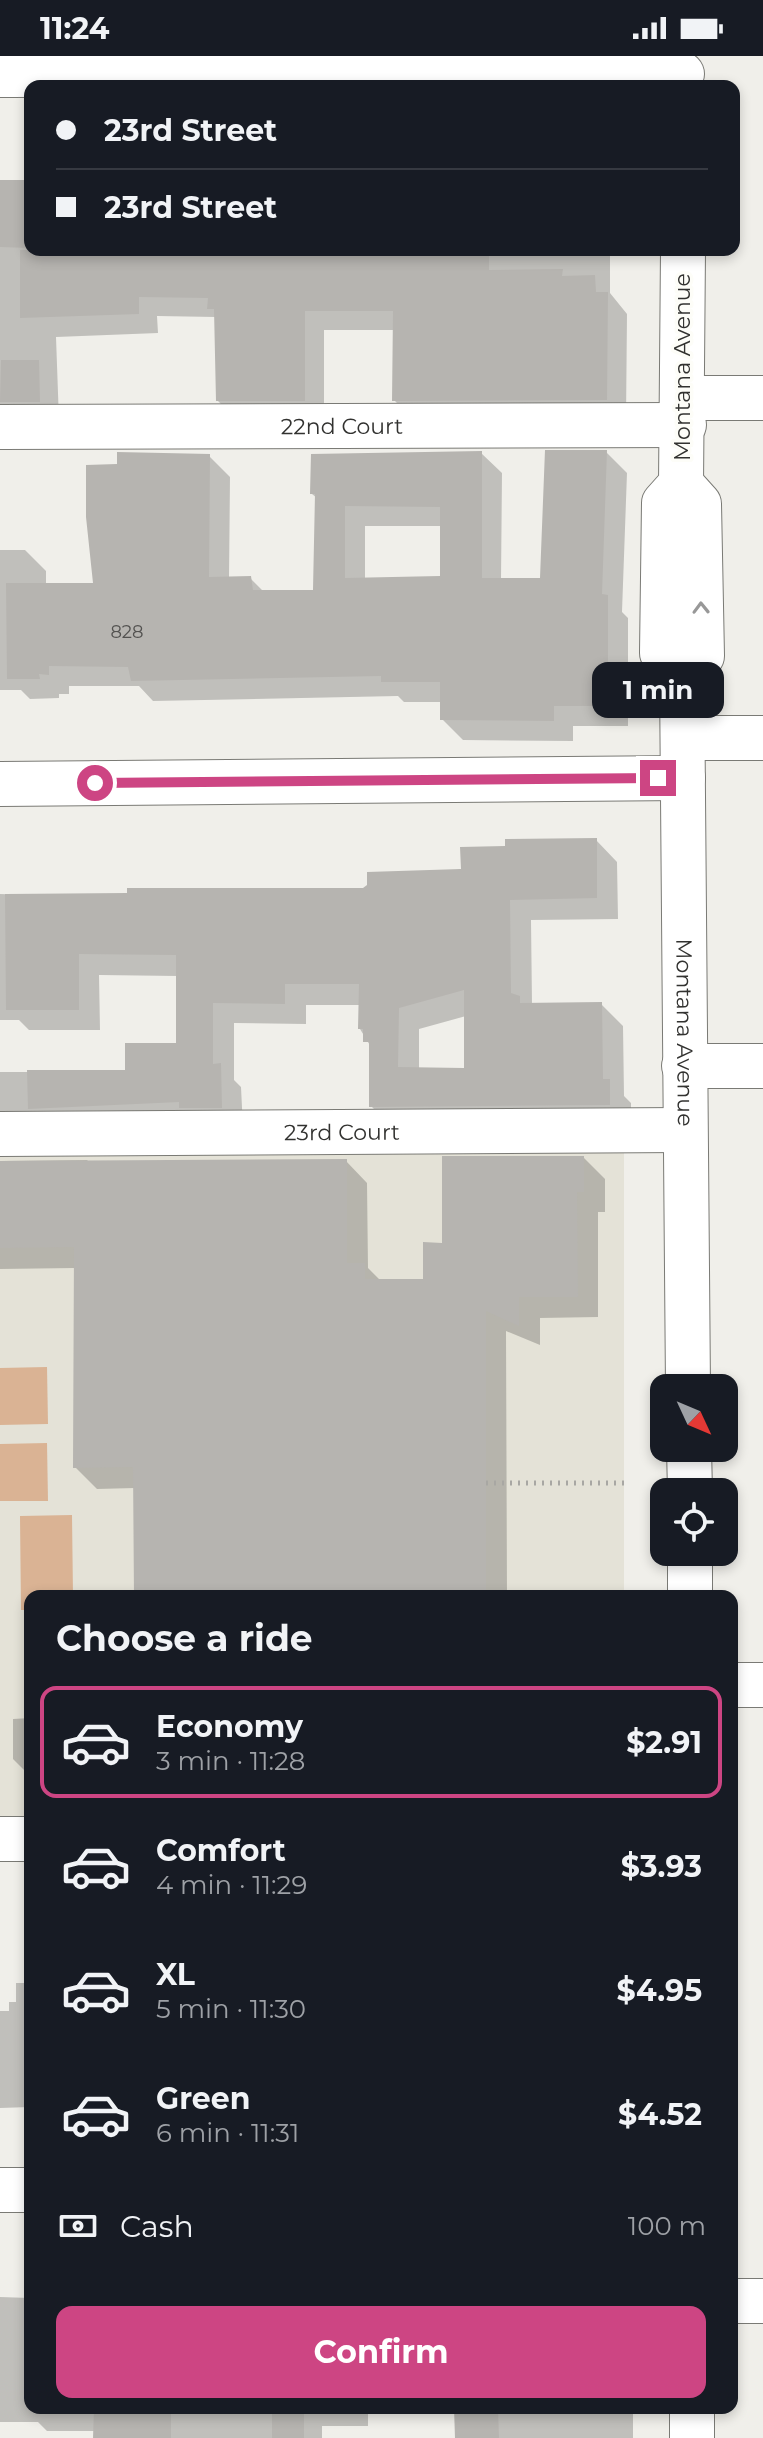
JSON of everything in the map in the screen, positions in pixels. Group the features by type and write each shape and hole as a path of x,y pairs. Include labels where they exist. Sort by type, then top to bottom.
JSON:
{"street":[{"path":"0,75 682,68"},
{"name":"Montana Avenue","path":"683,256 681,484 664,503 662,653 682,678 688,1374"},
{"name":"22nd Court","path":"0,427 683,412 763,398"},
{"path":"0,784 683,758 763,738"},
{"path":"684,1066 763,1066"},
{"name":"23rd Court","path":"0,1134 684,1130"},
{"path":"690,1566 690,1590"},
{"path":"738,1685 763,1685"},
{"path":"0,1839 24,1839"},
{"path":"0,2190 24,2190"},
{"path":"738,2301 763,2301"},
{"path":"692,2414 692,2438"}],"path":[{"path":"486,1483 628,1483"}],"shaded area":[{"path":"624,1150 624,1590 24,1590 24,1820 0,1820 0,1155"},
{"path":"47,1367 48,1424 0,1425 0,1368"},
{"path":"47,1443 48,1501 0,1501 0,1444"},
{"path":"72,1515 73,1590 24,1590 24,1610 21,1610 20,1516"}],"building":[{"path":"0,180 24,180 24,248 0,247"},
{"path":"20,250 24,250 24,256 489,256 489,270 563,269 562,276 595,275 596,292 608,292 607,400 392,401 393,311 305,311 305,401 216,401 214,309 207,309 208,298 139,297 139,314 20,318"},
{"path":"1,360 39,360 40,402 0,402"},
{"path":"545,450 607,450 602,594 608,595 608,706 554,706 554,721 440,720 440,682 381,682 381,676 131,681 128,667 49,666 49,675 39,674 40,679 7,679 6,583 93,583 86,517 86,465 117,464 117,452 210,454 209,577 251,576 253,590 313,590 315,494 310,494 311,454 482,451 482,578 540,578","holes":["345,506 440,507 440,576 345,578"]},
{"path":"597,838 597,898 510,900 511,993 520,996 520,1003 602,1002 603,1079 610,1079 610,1105 369,1107 369,1042 363,1042 363,1029 358,1029 359,984 285,984 285,1004 213,1003 213,1064 221,1063 222,1108 179,1108 179,1102 28,1109 27,1070 125,1070 125,1043 176,1043 176,955 79,954 79,1010 6,1010 5,894 127,893 127,888 363,888 367,885 367,872 461,869 460,847 505,846 505,839","holes":["464,990 464,1068 398,1067 399,1008"]},
{"path":"442,1156 584,1156 584,1192 577,1192 578,1297 519,1297 519,1326 486,1311 486,1590 134,1590 133,1467 73,1468 74,1247 0,1248 0,1161 347,1159 347,1263 365,1263 365,1279 423,1279 423,1242 442,1243"},
{"path":"94,2414 171,2414 171,2438 93,2438"},
{"path":"272,2414 304,2414 304,2438 272,2438"},
{"path":"454,2414 498,2414 499,2438 455,2438"}],"route":[{"path":"95,783 658,778"}]}
